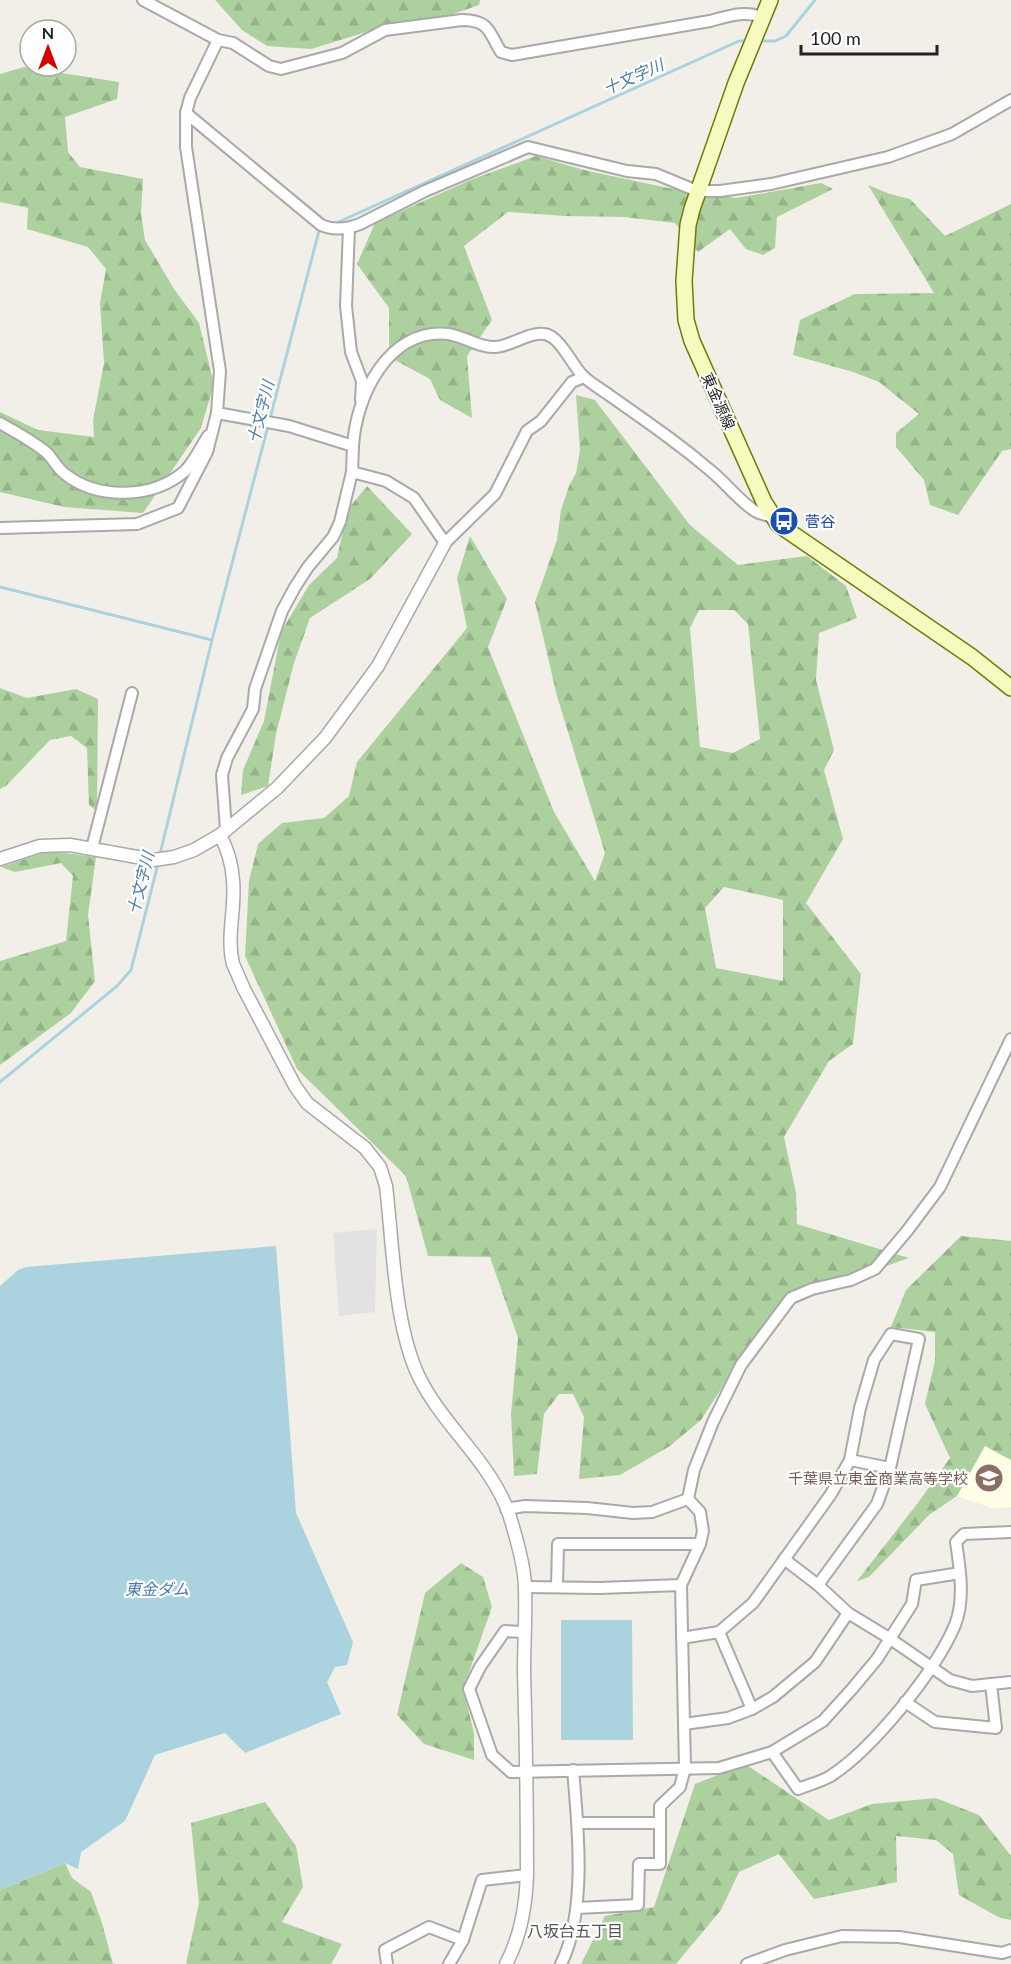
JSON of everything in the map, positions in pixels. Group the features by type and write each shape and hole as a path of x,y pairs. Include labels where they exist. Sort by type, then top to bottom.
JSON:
{"main road":[{"name":"東金源線","path":"770,0 697,191 688,225 684,281 686,320 692,341 772,517 785,530 972,657 1011,688"}],"street":[{"path":"143,0 218,39 233,43 269,66 281,69 342,53 385,30 462,20 472,20 486,25 501,52 512,55 710,21 737,14 753,13 764,18"},
{"path":"0,528 137,524 178,508 207,452 217,413 220,371 186,147 186,113 190,98 218,39"},
{"path":"186,113 321,225 327,228 349,228 425,191 528,147 627,171 656,174 697,191 720,191 771,184 888,158 952,134 1011,100"},
{"path":"349,228 346,306 351,352 362,381 360,410"},
{"path":"506,1964 519,1930 526,1902 525,1587 506,1509 481,1465 431,1398 410,1354 399,1304 386,1186 380,1167 365,1148 307,1102 295,1086 233,964 230,950 234,881 223,832 222,775 227,758 253,709 255,689 282,611 308,567 333,537 340,522 352,472 354,429 375,376 398,348 418,336 434,333 456,336 494,348 536,335 550,336 584,377 669,438 711,471 755,511 772,517"},
{"path":"0,859 40,846 70,844 154,860 174,857 194,850 223,832 277,788 326,738 378,666 445,543 495,494 527,431 541,421 572,382 584,377"},
{"path":"217,413 289,426 353,446"},
{"path":"0,423 47,453 63,473 80,483 115,494 136,493 172,481 187,469 211,431"},
{"path":"352,472 386,481 414,498 445,543"},
{"path":"93,848 132,693"},
{"path":"688,1498 694,1470 705,1441 741,1365 791,1298 812,1289 851,1280 875,1269 907,1231 940,1187 1011,1039"},
{"path":"682,1638 719,1632 753,1603 831,1494 850,1460 860,1408 874,1360 891,1334 919,1339 891,1468 877,1504 818,1585"},
{"path":"850,1460 891,1468"},
{"path":"506,1509 525,1506 586,1508 633,1513 652,1512 688,1498"},
{"path":"577,1908 639,1905 639,1864 660,1864 660,1806 680,1787 685,1768 681,1585 700,1544 703,1531 700,1512 688,1498"},
{"path":"772,1752 798,1789 828,1777 870,1742 905,1702 931,1667 955,1624 960,1600 960,1573 956,1542 964,1534 1011,1532"},
{"path":"557,1586 558,1544 700,1544"},
{"path":"784,1559 818,1585 848,1613 950,1680 972,1686 1011,1682"},
{"path":"524,1632 505,1631 480,1667 469,1689 492,1755 511,1772 719,1768 772,1752 823,1721 878,1659 912,1604 916,1580 960,1573"},
{"path":"525,1587 600,1588 681,1585"},
{"path":"684,1724 728,1718 752,1709 773,1696 815,1662 848,1613"},
{"path":"719,1632 752,1709"},
{"path":"905,1702 935,1722 996,1728 991,1684"},
{"path":"561,1964 567,1954 577,1908 578,1823 573,1770"},
{"path":"578,1823 659,1823"},
{"path":"449,1964 463,1940 482,1880 527,1875"},
{"path":"387,1964 385,1950 429,1927 463,1940"},
{"path":"747,1964 785,1950 842,1936 899,1937 1005,1956"}],"shaded area":[{"path":"377,1229 375,1312 339,1316 333,1233"},
{"name":"千葉県立東金商業高等学校","path":"985,1446 1011,1460 1011,1507 992,1508 957,1496"}],"green space":[{"path":"215,0 480,0 479,5 436,20 373,30 311,49 267,46 242,30"},
{"path":"18,69 18,78 78,78 78,76 119,82 117,99 65,117 68,152 80,167 143,179 141,214 145,240 174,289 199,323 214,384 201,428 143,513 64,507 0,492 0,412 38,430 94,437 93,420 104,363 100,303 106,269 88,247 27,229 28,208 0,202 0,74"},
{"path":"536,156 584,170 668,188 736,198 821,183 833,189 777,217 775,248 763,255 746,249 730,229 698,252 675,223 624,217 508,212 464,246 492,320 467,356 472,418 440,400 430,379 389,357 389,308 357,264 375,223 470,180"},
{"path":"868,185 910,199 945,236 1011,204 1011,449 1002,451 958,515 930,505 924,480 896,447 896,433 919,414 879,382 793,355 800,320 855,294 934,293"},
{"path":"576,395 595,400 690,525 738,565 807,556 846,586 857,618 819,633 816,680 834,750 824,770 843,839 806,903 861,974 853,1044 829,1061 784,1137 796,1193 797,1224 909,1258 779,1304 760,1329 701,1420 670,1446 620,1475 579,1479 584,1417 573,1394 559,1394 544,1414 537,1474 514,1476 511,1414 518,1338 490,1257 428,1256 406,1176 297,1069 245,956 249,881 258,844 282,823 324,818 349,796 357,762 467,628 457,578 470,536 507,599 488,647 554,812 595,881 605,853 557,696 535,602 557,540 561,510 576,473 580,450","holes":["699,610 734,610 748,624 760,739 733,753 700,747 690,628","724,887 783,900 783,981 716,968 705,908"]},
{"path":"367,486 412,534 370,579 310,618 294,663 276,734 268,786 241,795 243,770 264,721 281,632 309,585 337,558 348,509"},
{"path":"0,688 27,698 76,689 98,699 97,811 89,805 87,748 71,736 50,740 7,785 0,789"},
{"path":"49,851 96,857 88,915 95,981 71,1013 0,1065 0,961 66,941 73,876 61,863 15,872 1,867"},
{"path":"961,1236 1011,1241 1011,1460 985,1446 957,1496 929,1515 869,1577 857,1581 950,1458 925,1404 935,1361 935,1332 891,1327 906,1290"},
{"path":"461,1563 483,1577 492,1607 463,1689 474,1733 474,1760 424,1744 397,1715 425,1593"},
{"path":"745,1764 829,1820 872,1804 936,1798 979,1815 1011,1856 1011,1920 1000,1918 959,1895 953,1854 936,1840 896,1836 897,1882 814,1899 779,1854 739,1872 721,1910 676,1964 581,1964 605,1916 654,1907 695,1784"},
{"path":"265,1802 296,1846 303,1887 282,1922 342,1944 331,1964 186,1964 199,1903 191,1823"},
{"path":"65,1863 72,1878 91,1892 113,1964 0,1964 0,1890"}],"water":[{"name":"東金ダム","path":"276,1246 296,1513 353,1642 347,1665 335,1667 327,1682 341,1714 245,1753 225,1733 155,1755 125,1821 81,1852 78,1869 65,1863 0,1890 0,1286 18,1270 26,1267"},
{"path":"561,1620 632,1620 633,1740 561,1740"}],"waterway":[{"name":"十文字川","path":"760,41 775,41 786,36 815,0"},
{"name":"十文字川","path":"334,224 739,41 747,41"},
{"name":"十文字川","path":"160,854 212,640 319,231 323,230"},
{"path":"0,587 212,640"},
{"name":"十文字川","path":"0,1082 117,986 131,970 158,864"}],"place":[{"name":"菅谷","path":"784,521"},
{"name":"千葉県立東金商業高等学校","path":"989,1478"}],"district":[{"name":"八坂台五丁目","path":"575,1930"}]}
